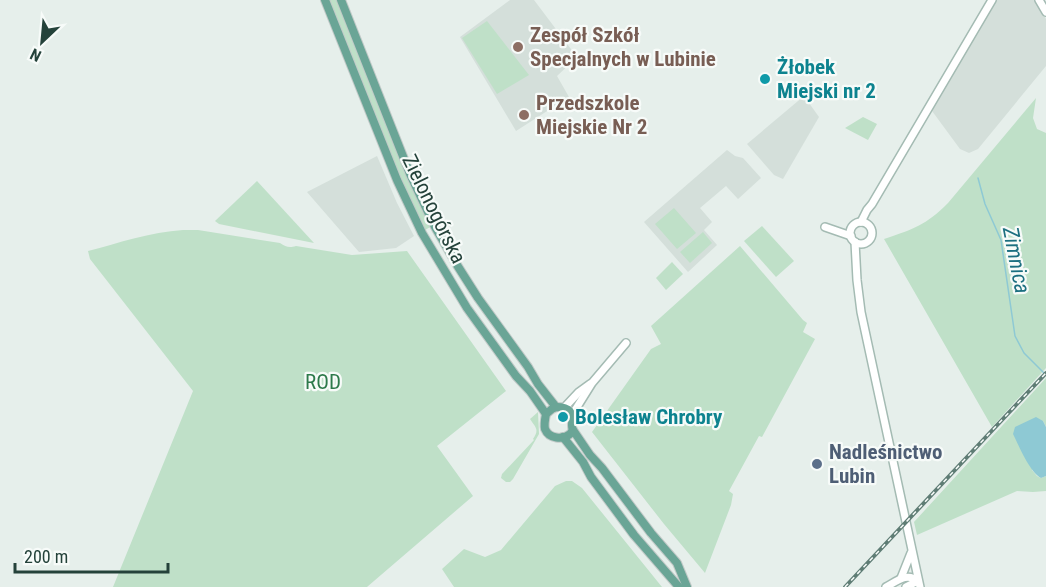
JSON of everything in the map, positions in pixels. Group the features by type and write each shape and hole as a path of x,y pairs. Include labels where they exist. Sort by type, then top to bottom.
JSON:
{"main road":[{"name":"Zielonogórska","path":"325,0 397,180 426,241 467,308 546,414"},
{"name":"Zielonogórska","path":"341,0 409,170 453,259 477,298 528,367 537,384 560,408"},
{"path":"679,587 634,535 591,477 583,462 563,438 554,437 546,431 544,425 548,411 560,408 572,415 573,430 590,455 677,563 687,587"},
{"path":"563,438 573,430"}],"street":[{"path":"864,223 867,210 992,0"},
{"path":"1039,0 1046,12"},
{"path":"826,227 834,231 855,238 866,243 871,236 871,228 864,223 856,224 855,238 861,312 919,584"},
{"path":"572,415 592,383 626,343"},
{"path":"560,408 592,383"},
{"path":"901,578 912,549"},
{"path":"886,587 901,578 911,576 919,584"},
{"path":"906,587 919,584"}],"shaded area":[{"name":"Zespół Szkół Specjalnych w Lubinie","path":"510,0 534,0 577,57 557,76 569,97 516,131 460,37"},
{"path":"995,0 1035,0 1046,19 1046,66 978,149 969,153 960,149 932,111"},
{"path":"804,96 819,117 783,179 774,175 747,144"},
{"path":"727,150 743,158 761,178 738,199 726,186 700,208 712,222 704,230 717,245 688,272 644,222"},
{"path":"377,156 414,236 396,248 359,252 307,192"}],"green space":[{"path":"329,0 340,0 432,226 425,230 386,145"},
{"path":"487,21 529,75 497,94 462,38"},
{"path":"1036,98 1033,118 1037,129 1046,133 1046,368 992,427 884,239 919,226 948,203"},
{"path":"863,117 877,124 868,140 845,128"},
{"path":"257,181 314,243 219,224 215,221"},
{"path":"674,208 696,233 677,249 655,224"},
{"path":"762,226 794,261 776,277 744,241"},
{"name":"ROD","path":"198,230 280,243 288,247 296,246 352,255 407,251 506,391 437,446 473,496 367,587 113,587 193,391 90,259 88,251 147,235"},
{"path":"703,232 712,243 690,263 680,252"},
{"path":"740,246 807,323 803,332 815,339 762,437 759,436 729,491 733,494 731,505 705,573 592,432 651,349 661,344 651,326"},
{"path":"672,262 683,274 666,290 656,278"},
{"path":"1046,378 1046,427 1043,421 1032,470 1041,478 1046,476 1046,491 1017,491 917,535 914,522"},
{"path":"538,412 539,434 513,479 506,482 501,478 502,474 534,440 536,430 530,419"},
{"path":"572,481 582,488 662,587 454,587 442,569 464,549 485,557 501,550 555,486"}],"water":[{"path":"1036,417 1043,421 1046,427 1046,476 1041,478 1028,464 1013,434 1015,427"}],"waterway":[{"name":"Zimnica","path":"978,178 985,204 1001,240 1015,336 1024,353 1046,375"}],"railway":[{"path":"845,587 1046,373"}],"place":[{"name":"Zespół Szkół Specjalnych w Lubinie","path":"518,47"},
{"name":"Żłobek Miejski nr 2","path":"765,79"},
{"name":"Przedszkole Miejskie Nr 2","path":"524,115"},
{"name":"Bolesław Chrobry","path":"563,417"},
{"name":"Nadleśnictwo Lubin","path":"817,464"}]}
